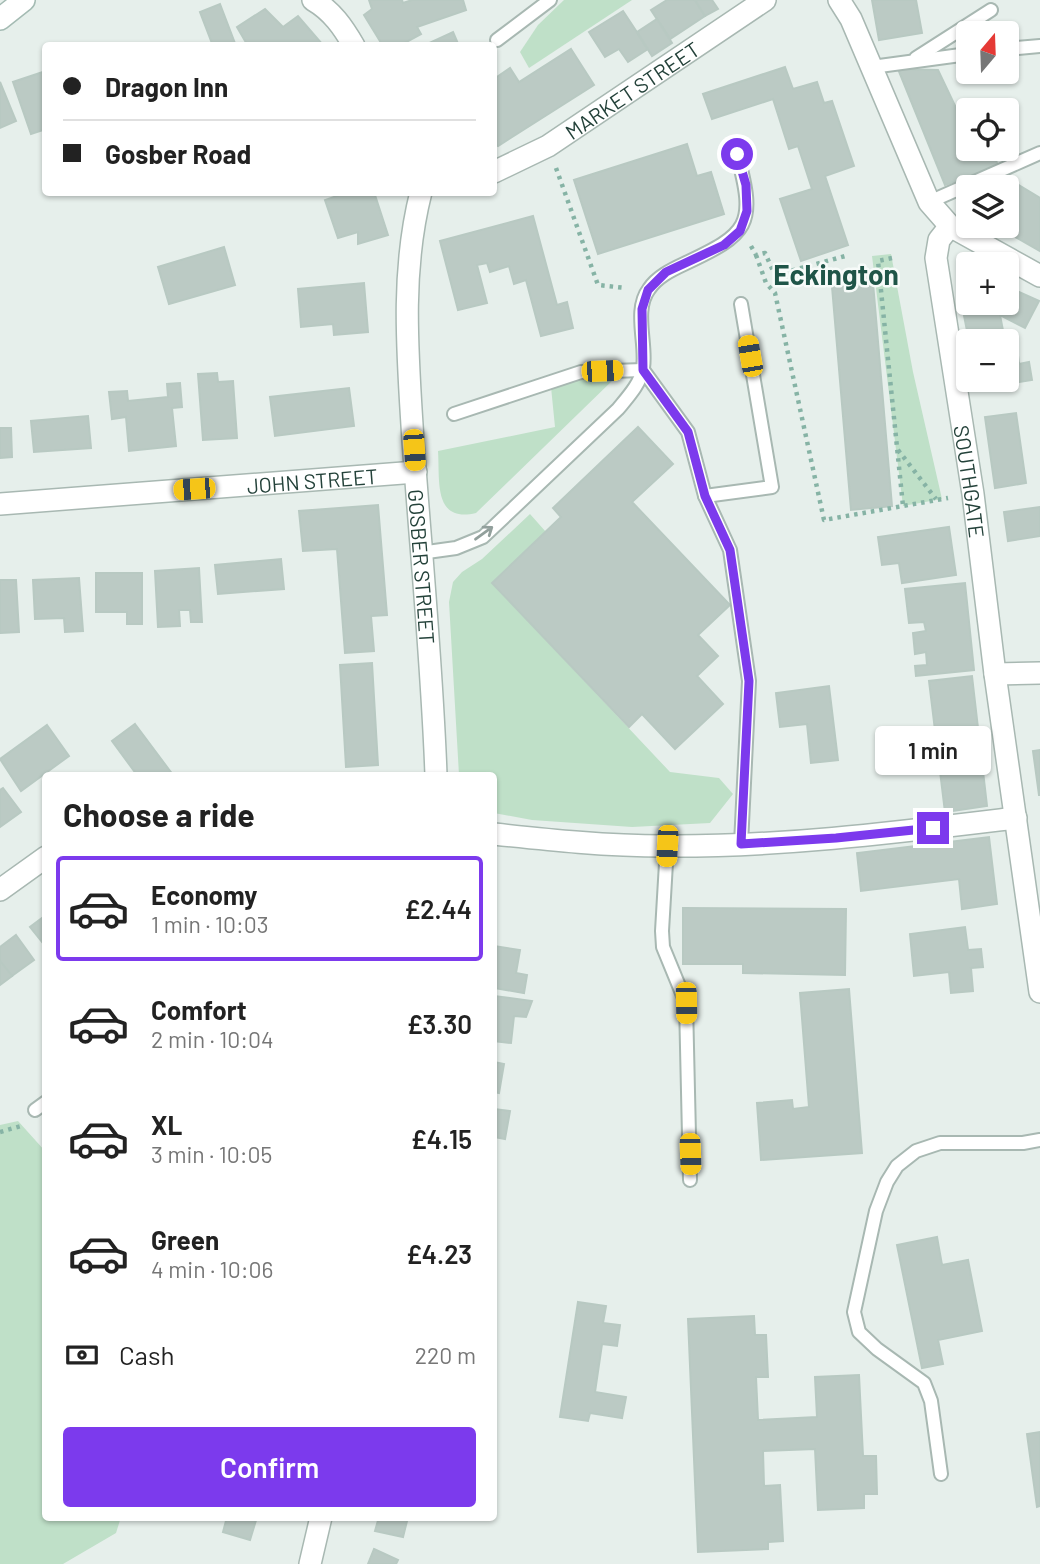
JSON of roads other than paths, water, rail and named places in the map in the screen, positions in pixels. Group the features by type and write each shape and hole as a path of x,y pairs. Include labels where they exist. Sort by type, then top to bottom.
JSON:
{"street":[{"path":"0,19 24,0"},
{"name":"MARKET STREET","path":"497,171 548,146 765,0"},
{"path":"839,0 851,19 872,66 929,202 950,226 1040,275"},
{"path":"323,2 352,42"},
{"name":"GOSBER STREET","path":"420,196 408,274 407,336 421,553 433,681 436,772"},
{"name":"SOUTHGATE","path":"950,226 939,240 936,258 973,494 995,674 1040,992"},
{"name":"JOHN STREET","path":"0,504 416,472"},
{"path":"995,674 1040,673"},
{"path":"497,834 569,842 667,846 741,844 836,838 1016,818"},
{"path":"0,890 42,860"},
{"path":"310,1564 320,1521"}],"lane":[{"path":"497,40 550,0"},
{"path":"913,60 990,10"},
{"path":"1019,48 1040,46"},
{"path":"872,66 956,55"},
{"path":"929,202 1040,153"},
{"path":"421,553 456,548 482,537 618,409 643,370 642,309 648,290 666,272 724,245 740,231 747,211 746,185 737,154"},
{"path":"705,496 772,487 741,304"},
{"path":"454,414 581,372 643,370"},
{"path":"643,370 688,432 705,496 730,550 749,681 741,844"},
{"path":"667,846 662,939 671,970 686,1003 690,1180"},
{"path":"941,1474 931,1401 924,1383 877,1349 859,1332 854,1312 876,1211 887,1182 897,1166 916,1151 940,1143 1023,1143 1040,1140"}],"district":[{"name":"Eckington","path":"836,274"}]}
